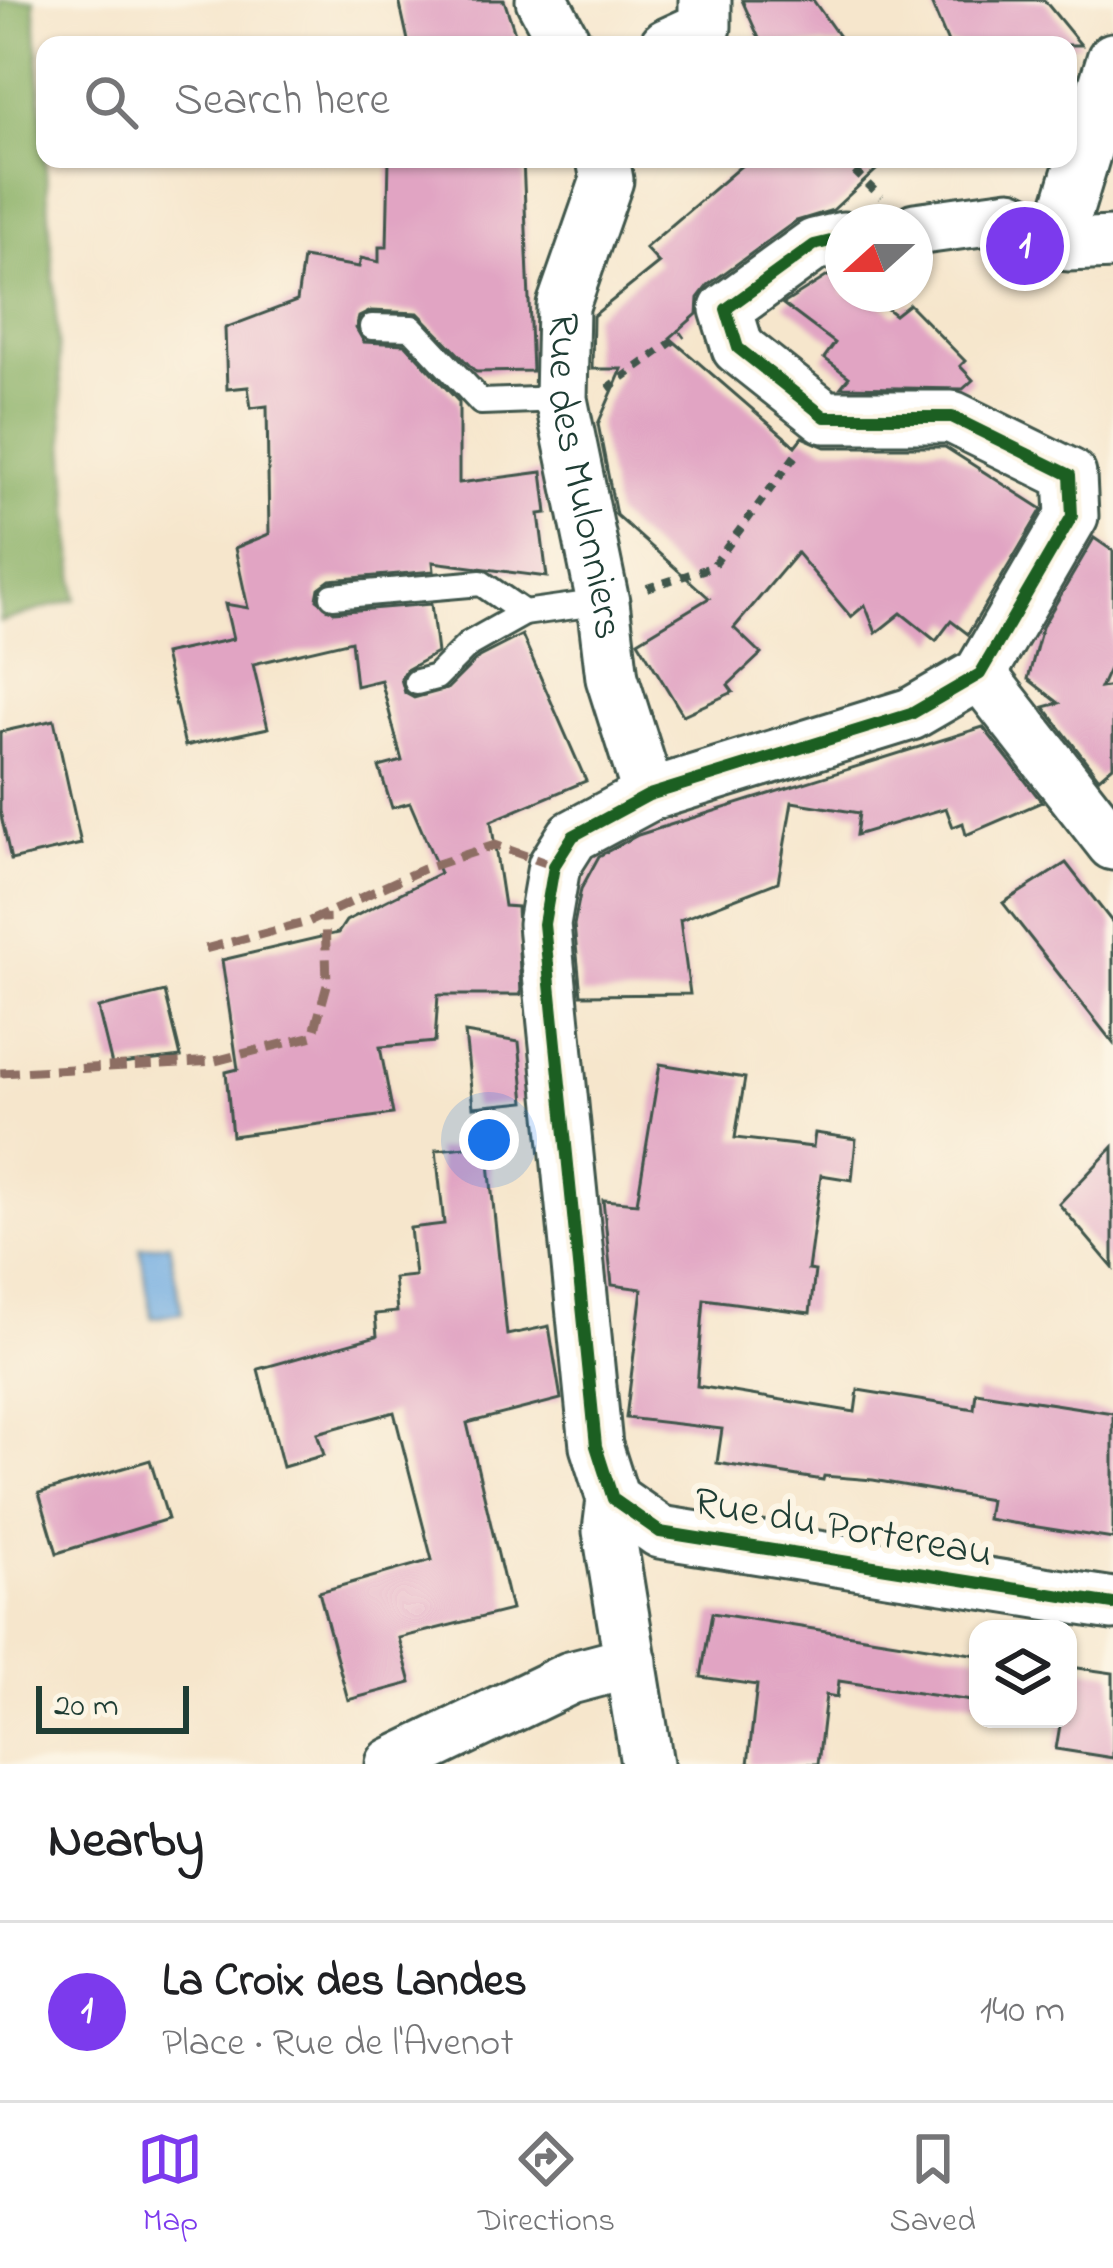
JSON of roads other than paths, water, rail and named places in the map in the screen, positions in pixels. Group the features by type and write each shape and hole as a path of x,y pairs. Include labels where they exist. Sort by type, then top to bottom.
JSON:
{"street":[{"path":"542,0 561,36"},
{"path":"686,36 705,27 705,0"},
{"path":"933,217 1010,216 1083,232 1113,59"},
{"name":"Rue des Mulonniers","path":"605,168 607,180 563,306 561,399 603,602 612,678 650,796"},
{"path":"647,1764 609,1531 613,1499 596,1446 544,924 554,866 573,836 650,796 911,714 980,674 1072,516 1070,475 952,417 825,417 738,348 726,309 814,244 825,242"},
{"path":"980,674 1113,844"},
{"name":"Rue du Portereau","path":"613,1499 660,1532 1113,1604"},
{"path":"392,1764 570,1678 631,1662"}],"lane":[{"path":"372,327 412,328 481,402 561,399"},
{"path":"333,596 481,583 524,613"},
{"path":"417,682 436,677 469,644 524,613 603,602"}],"water":[{"path":"169,1243 182,1313 152,1318 140,1248"}],"place":[{"name":"La Croix des Landes","path":"1025,246"}]}
